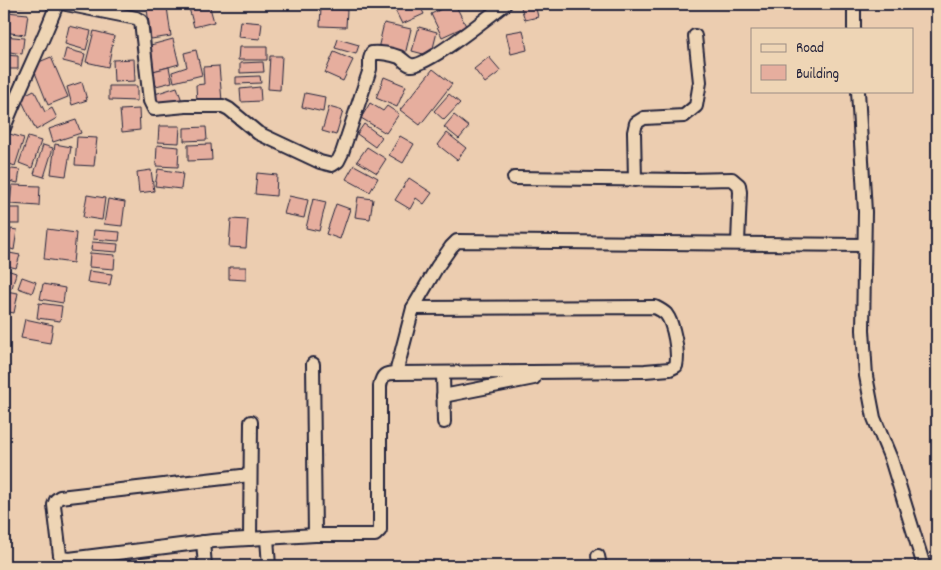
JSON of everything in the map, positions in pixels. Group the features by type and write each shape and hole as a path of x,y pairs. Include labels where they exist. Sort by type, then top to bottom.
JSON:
{"street":[{"path":"4,128 16,96 57,4"},
{"path":"66,4 136,18 141,21 150,101 154,109 186,106 223,106 229,108 258,133 320,162 332,165 338,161 342,153 370,68 372,54 378,53 399,57 410,65 416,65 480,24 505,4"},
{"path":"854,4 854,28"},
{"path":"635,180 634,132 636,123 644,118 684,116 696,106 700,82 695,36"},
{"path":"858,92 865,212 863,330 866,376 874,418 891,458 924,566"},
{"path":"514,178 732,179 739,185 740,192 738,244"},
{"path":"396,373 413,308 437,267 457,241 864,244"},
{"path":"250,475 60,498 56,500 54,505 60,555 65,559 203,542 315,535 376,535 380,530 380,386 384,374 645,372 670,369 676,366 677,350 669,319 664,312 655,307 413,308"},
{"path":"313,364 315,535"},
{"path":"443,396 564,372"},
{"path":"443,373 444,422"},
{"path":"250,539 251,422"},
{"path":"267,538 269,566"},
{"path":"203,542 205,566"}],"building":[{"path":"4,4 29,4 30,5 4,8"},
{"path":"188,4 209,4 214,22 194,27"},
{"path":"326,4 351,4 351,6"},
{"path":"377,4 391,4 380,9"},
{"path":"408,4 419,4 424,14 402,24 395,10"},
{"path":"455,4 466,26 442,37 431,14"},
{"path":"520,4 535,4 538,17 525,20"},
{"path":"167,7 171,36 151,39 147,9"},
{"path":"321,8 347,10 346,27 320,26"},
{"path":"6,12 28,14 25,35 4,32"},
{"path":"240,21 262,23 260,39 238,37"},
{"path":"384,23 411,29 405,55 378,49"},
{"path":"69,26 91,31 86,50 65,44"},
{"path":"419,27 437,32 431,56 412,51"},
{"path":"523,30 527,50 511,54 506,33"},
{"path":"94,31 114,36 108,67 86,62"},
{"path":"4,36 24,38 22,54 4,51"},
{"path":"173,39 179,64 154,71 147,46"},
{"path":"338,39 359,45 356,54 335,48"},
{"path":"239,47 267,47 267,60 238,60"},
{"path":"66,49 85,54 82,66 63,61"},
{"path":"196,50 202,75 174,82 172,72 187,67 184,53"},
{"path":"334,52 353,60 343,81 325,73"},
{"path":"4,55 18,56 18,69 4,69"},
{"path":"270,56 282,56 280,90 268,89"},
{"path":"51,57 68,97 48,105 32,65"},
{"path":"489,57 501,71 485,83 474,69"},
{"path":"134,59 135,81 114,82 113,60"},
{"path":"263,62 264,72 240,73 240,63"},
{"path":"219,66 222,101 197,102 196,85 204,84 203,67"},
{"path":"169,67 172,82 156,86 153,71"},
{"path":"433,69 452,84 420,125 400,110"},
{"path":"260,76 261,83 236,84 236,77"},
{"path":"384,77 406,86 397,107 376,98"},
{"path":"82,82 87,100 72,105 67,87"},
{"path":"109,86 137,86 137,101 109,100"},
{"path":"177,87 182,101 159,108 155,94"},
{"path":"260,87 261,101 241,102 240,89"},
{"path":"34,90 45,112 52,108 57,118 36,130 20,97"},
{"path":"305,93 325,97 323,112 302,107"},
{"path":"449,94 460,103 444,120 434,111"},
{"path":"370,103 383,111 387,106 399,114 386,133 361,118"},
{"path":"329,107 343,111 336,135 322,131"},
{"path":"139,109 140,130 122,132 120,110"},
{"path":"454,115 469,127 459,139 444,127"},
{"path":"76,120 81,133 53,142 49,129"},
{"path":"364,124 382,137 375,147 357,134"},
{"path":"159,126 180,126 179,143 158,142"},
{"path":"206,127 207,140 184,141 184,128"},
{"path":"6,133 24,138 15,166 4,162 4,140"},
{"path":"447,133 466,148 457,160 438,145"},
{"path":"400,136 414,144 403,163 389,155"},
{"path":"28,137 41,141 32,168 19,163"},
{"path":"77,137 97,138 94,166 75,165"},
{"path":"55,144 71,147 66,176 51,174"},
{"path":"211,144 212,160 188,161 188,145"},
{"path":"43,145 53,148 44,177 34,174"},
{"path":"157,145 179,147 178,167 156,166"},
{"path":"367,147 386,159 377,173 357,161"},
{"path":"354,165 378,178 370,192 346,179"},
{"path":"4,168 20,170 18,183 4,180"},
{"path":"158,169 183,173 181,189 155,186"},
{"path":"151,170 154,191 139,193 137,172"},
{"path":"257,173 277,175 276,196 255,194"},
{"path":"409,178 432,193 424,204 416,198 410,209 395,200"},
{"path":"12,185 40,186 39,206 10,204"},
{"path":"87,195 105,198 102,220 83,217"},
{"path":"289,196 308,200 304,218 284,214"},
{"path":"358,197 373,199 370,219 355,217"},
{"path":"108,199 125,202 122,226 104,224"},
{"path":"313,199 326,202 319,231 306,228"},
{"path":"336,204 350,209 340,239 326,234"},
{"path":"4,208 20,208 20,224 4,224"},
{"path":"231,219 248,220 246,248 229,247"},
{"path":"11,229 17,230 14,250 4,247 4,233 10,234"},
{"path":"47,229 76,233 73,263 44,259"},
{"path":"94,230 120,232 119,241 93,239"},
{"path":"92,242 118,244 117,252 91,250"},
{"path":"4,252 20,255 16,268 4,265"},
{"path":"90,253 115,255 114,269 89,267"},
{"path":"229,267 246,267 246,280 229,279"},
{"path":"4,269 16,273 12,288 4,286"},
{"path":"89,271 112,274 110,285 87,282"},
{"path":"22,277 36,282 32,293 18,288"},
{"path":"43,284 65,288 63,303 40,299"},
{"path":"5,291 18,293 14,313 4,311"},
{"path":"39,303 62,306 60,321 37,318"},
{"path":"25,319 53,325 50,343 21,338"}]}
